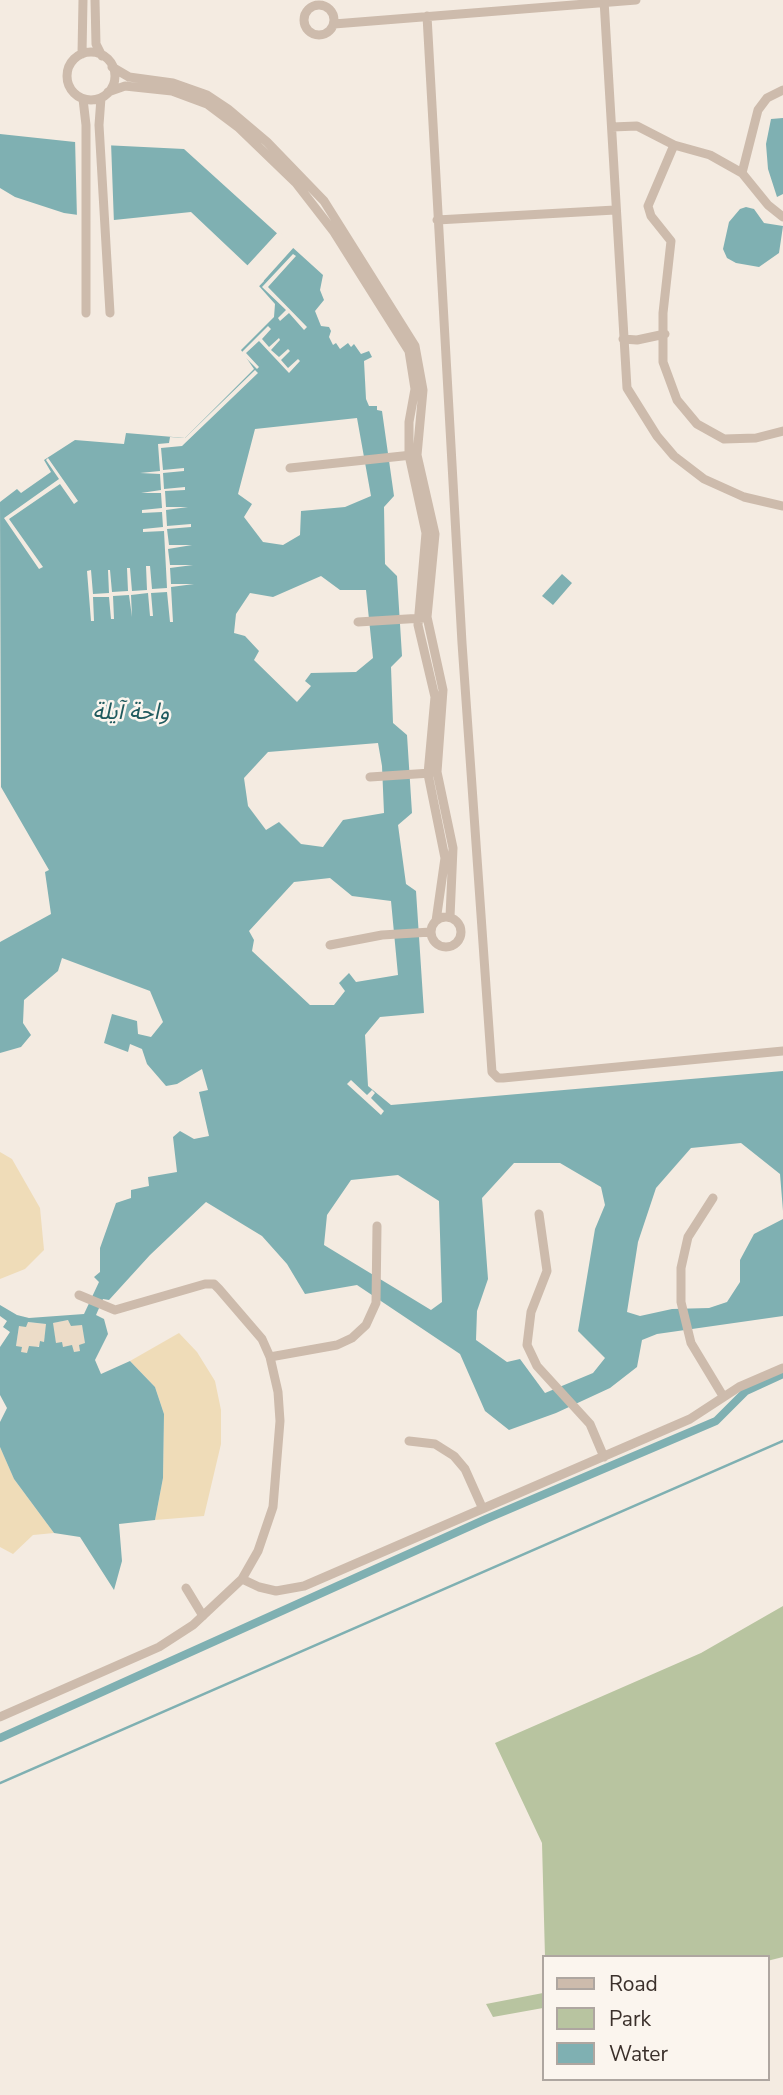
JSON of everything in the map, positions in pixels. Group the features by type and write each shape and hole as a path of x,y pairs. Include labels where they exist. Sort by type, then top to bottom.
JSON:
{"street":[{"path":"83,0 82,54 70,65 67,81 70,89 83,99 86,125 86,313"},
{"path":"95,0 96,44 102,56 112,66 129,77 188,88 228,109 298,171 324,201 409,351 415,384 413,455 426,533 423,618 435,697 428,773 445,858 436,921 426,933 382,935 330,945"},
{"path":"305,0 306,27 313,34 328,33 334,24 331,10 322,3 314,5 306,12"},
{"path":"334,24 636,0"},
{"path":"605,1 627,388 639,411 674,456 725,490 783,506"},
{"path":"427,16 462,643 492,1072 498,1078 503,1078 783,1051"},
{"path":"82,54 102,56"},
{"path":"110,313 99,125 105,95 114,80 112,66"},
{"path":"83,99 105,95 125,86 172,91 207,104 283,169 349,247"},
{"path":"742,173 758,110 767,98 783,90"},
{"path":"612,127 637,126 674,145 710,155 742,173 768,205 783,217"},
{"path":"674,145 648,206 651,216 671,241 663,313 663,362 670,385 685,413 697,424 724,439 756,438 783,432"},
{"path":"437,220 615,210"},
{"path":"623,339 637,340 664,334"},
{"path":"290,468 413,455"},
{"path":"358,622 423,618"},
{"path":"370,777 428,773"},
{"path":"428,773 453,848 450,918"},
{"path":"426,933 438,945 453,946 461,933 458,923 450,918 436,921"},
{"path":"713,1198 686,1244 681,1268 681,1303 688,1333 723,1396"},
{"path":"539,1214 547,1271 531,1312 527,1345 537,1366 590,1424 604,1457"},
{"path":"270,1357 344,1342 366,1325 376,1303 377,1226"},
{"path":"0,1717 159,1647 203,1616 242,1578 265,1533 276,1482 280,1421 278,1392 270,1357 262,1339 214,1284 115,1310 103,1308 79,1295"},
{"path":"242,1578 267,1590 296,1589 690,1419 710,1408 723,1396 783,1368"},
{"path":"409,1441 435,1444 454,1456 465,1469 482,1507"},
{"path":"186,1588 203,1616"}],"green space":[{"path":"783,1606 783,1957 769,1960 769,1955 545,1955 542,1843 495,1743 701,1653"},
{"path":"542,1993 542,2008 493,2017 486,2004"}],"sand":[{"path":"0,1152 12,1159 40,1208 44,1250 25,1269 0,1279"},
{"path":"179,1333 197,1352 215,1381 221,1410 221,1444 204,1516 155,1520 163,1478 164,1414 155,1387 130,1361"},
{"path":"0,1447 14,1479 54,1533 33,1535 13,1554 0,1547"}],"shaded area":[{"path":"68,1320 82,1324 86,1344 80,1351 74,1352 56,1343 52,1323"},
{"path":"27,1322 47,1324 44,1342 28,1353 21,1353 16,1346 19,1326"}],"water":[{"path":"783,118 783,194 777,197 768,169 766,144 771,119"},
{"name":"واحة آيلة","path":"0,134 103,145 184,149 323,275 320,290 324,300 315,311 321,326 329,327 329,337 333,345 336,343 340,349 348,343 351,347 354,344 361,354 369,351 372,357 364,361 366,399 369,406 377,406 377,410 382,411 394,496 384,507 385,564 397,576 402,656 391,667 393,723 407,735 412,813 398,825 406,884 416,891 424,1013 380,1017 365,1035 368,1086 391,1105 783,1071 783,1211 780,1174 741,1143 691,1148 656,1188 638,1242 627,1312 640,1316 672,1309 709,1308 727,1302 740,1282 740,1260 754,1234 783,1219 783,1316 657,1334 642,1340 637,1367 610,1388 556,1413 509,1430 485,1411 460,1354 357,1285 305,1294 287,1264 262,1236 206,1202 150,1255 109,1300 103,1299 96,1315 104,1319 108,1334 95,1360 101,1374 130,1361 155,1387 164,1414 163,1478 155,1520 119,1524 122,1561 114,1590 80,1537 54,1533 14,1479 0,1447 0,1422 7,1408 0,1395 0,1347 10,1332 3,1327 7,1321 0,1316 0,1305 17,1315 29,1318 84,1314 99,1282 94,1277 100,1272 100,1248 116,1203 131,1198 131,1190 149,1186 148,1177 177,1172 173,1137 180,1131 194,1139 209,1136 199,1092 208,1090 202,1069 177,1084 166,1086 147,1064 142,1049 130,1044 128,1052 104,1043 112,1014 137,1021 138,1034 151,1037 163,1022 150,991 62,958 58,971 24,1000 23,1023 31,1035 21,1047 0,1053 0,942 51,914 45,872 49,870 1,787 0,502 17,489 21,493 51,472 44,460 75,440 124,444 126,433 185,438 254,369 241,350 274,317 275,304 259,286 264,281 191,212 114,220 64,213 15,197 0,188","holes":["357,418 371,496 345,507 301,511 300,535 283,545 263,542 244,517 252,504 238,494 255,429","321,576 340,590 366,590 373,658 356,672 311,673 305,681 311,686 297,702 254,660 259,651 245,636 234,633 236,614 250,593 273,597","378,743 384,813 343,820 323,847 301,844 279,822 266,830 248,806 244,778 268,752","330,878 352,896 391,901 398,975 356,982 349,973 339,983 345,991 334,1005 310,1005 252,951 254,940 249,931 294,882","514,1163 560,1163 601,1187 605,1205 595,1229 578,1331 605,1358 593,1373 545,1393 520,1359 507,1362 476,1340 477,1311 488,1279 482,1198","398,1175 439,1201 442,1302 431,1310 324,1245 327,1215 351,1180","68,1320 71,1326 82,1325 85,1343 79,1345 80,1351 74,1352 72,1345 63,1347 62,1342 56,1343 53,1323","28,1322 46,1324 44,1342 40,1341 39,1347 29,1346 27,1353 21,1352 22,1347 16,1346 19,1326 26,1327"]},
{"path":"740,209 754,209 764,223 783,226 779,253 759,267 736,263 727,258 723,249 729,222"},
{"path":"562,574 572,583 553,605 542,596"}],"pier":[{"path":"75,138 111,142 114,224 77,219"},
{"path":"279,231 295,246 259,286 259,281 245,268"},
{"path":"293,254 296,256 268,287 307,327 304,330 289,313 280,321 278,318 286,310 262,287"},
{"path":"268,326 271,329 262,339 269,347 279,338 280,340 271,350 279,357 288,349 290,351 281,360 288,368 298,359 300,361 289,373 259,341 246,353 259,367 257,369 241,353"},
{"path":"255,370 258,373 182,446 161,448 163,470 184,468 184,471 163,473 164,489 185,487 185,490 165,491 166,507 188,507 166,510 167,526 191,524 191,527 167,529 169,545 192,545 168,549 170,565 193,565 170,568 171,584 194,584 171,587 173,622 170,622 167,592 151,593 153,616 150,616 148,593 131,595 132,617 129,595 113,596 114,619 111,619 109,597 93,597 94,621 91,621 87,571 91,570 93,594 109,593 108,570 112,592 128,591 127,568 130,568 132,591 147,590 146,566 150,566 152,589 167,588 164,531 143,532 143,529 163,527 162,512 142,513 142,510 162,508 161,493 141,493 161,490 160,474 140,473 160,471 158,444 169,443 170,437 185,438"},
{"path":"48,458 78,501 74,504 60,484 9,519 43,567 39,569 4,518 59,479 46,460"},
{"path":"351,1080 367,1095 372,1090 375,1093 371,1098 384,1111 381,1115 347,1084"}],"waterway":[{"path":"0,1738 486,1519 716,1421 746,1391 783,1374"},
{"path":"0,1783 783,1441"}]}
